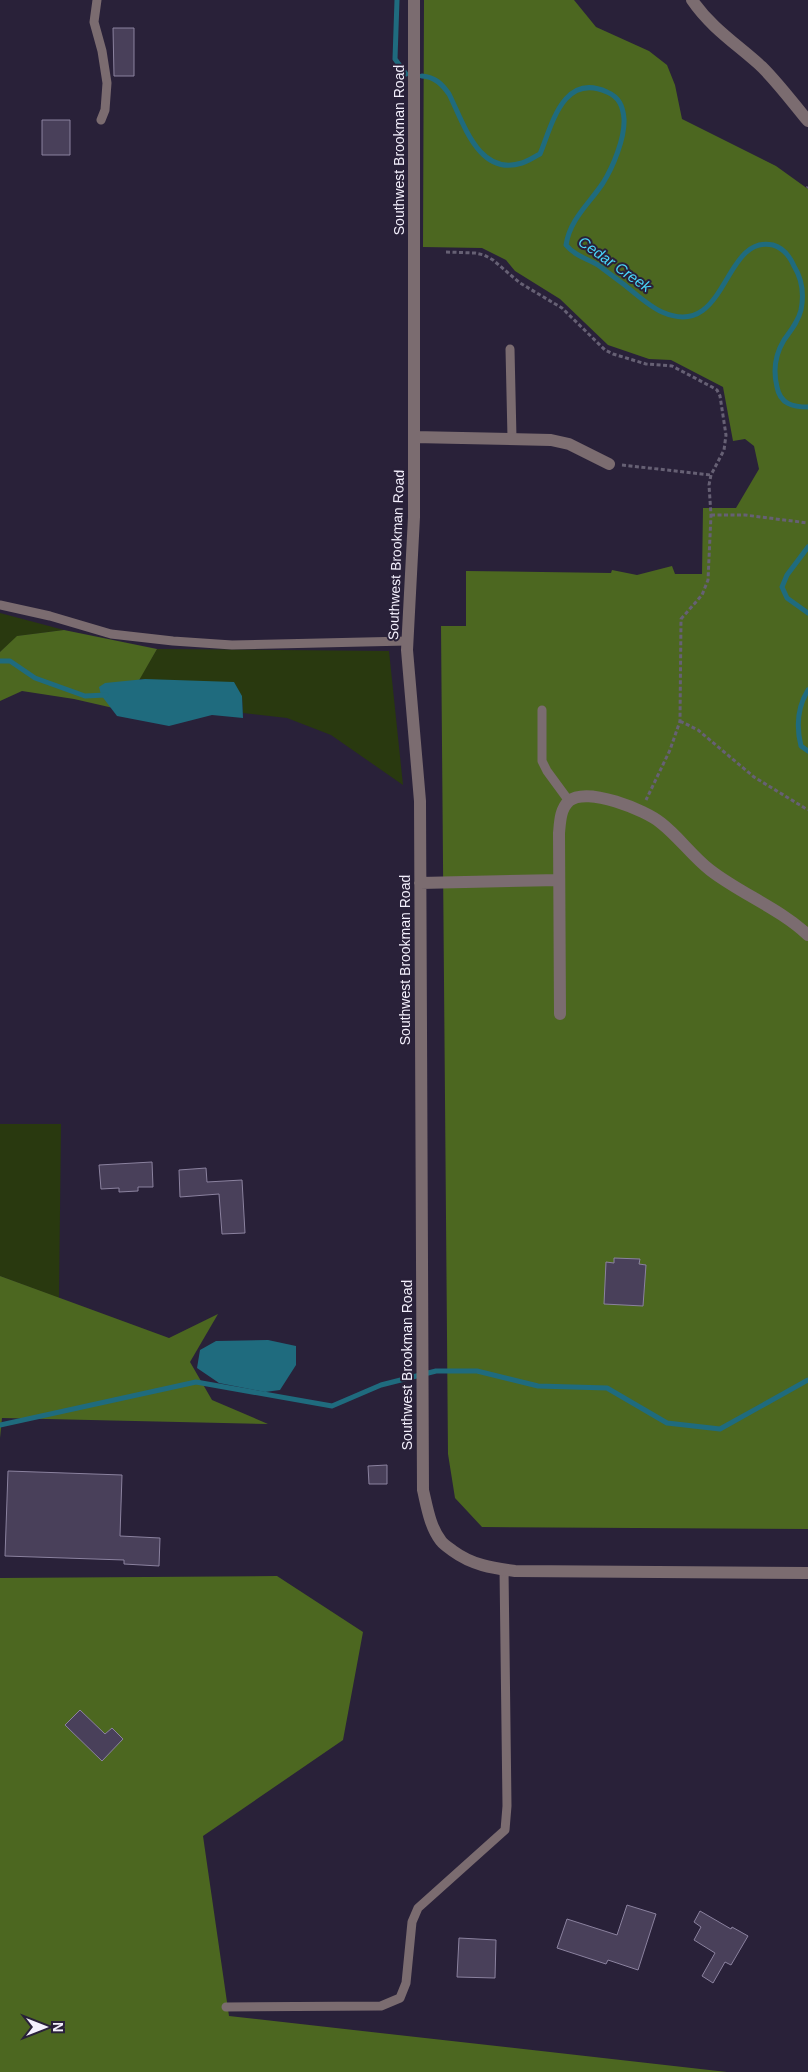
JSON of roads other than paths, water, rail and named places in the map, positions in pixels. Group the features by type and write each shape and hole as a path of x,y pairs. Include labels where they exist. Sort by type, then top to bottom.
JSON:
{"street":[{"name":"Southwest Brookman Road","path":"414,0 413,562 408,674 420,801 423,1490 429,1518 441,1542 460,1556 478,1566 504,1570 808,1573"},
{"path":"692,0 710,24 762,67 782,88 808,121"},
{"path":"414,437 551,440 569,444 609,464"},
{"path":"560,1014 559,834 561,815 569,801 582,797 595,797 640,810 660,822 710,870 729,884 784,916 808,935"},
{"path":"420,883 559,880"}],"lane":[{"path":"97,0 94,22 102,51 107,83 105,110 101,120"},
{"path":"510,349 512,438"},
{"path":"0,605 50,616 111,634 173,641 232,645 408,641"},
{"path":"542,710 542,761 569,801"},
{"path":"226,2007 381,2006 400,1998 406,1983 412,1922 418,1908 506,1830 504,1570"}],"water":[{"path":"145,679 234,682 242,696 243,718 212,715 169,726 117,716 101,695 99,687 105,683"},
{"path":"268,1340 296,1346 296,1365 280,1390 265,1392 219,1383 197,1368 200,1350 216,1341"}],"waterway":[{"name":"Cedar Creek","path":"397,0 395,59 406,74"},
{"name":"Cedar Creek","path":"422,76 434,79 446,90 467,133 484,155 495,162 507,165 522,163 540,154 555,116 570,95 580,89 592,88 615,96 623,110 624,119 623,135 618,152 603,183 576,219 566,245 569,249 598,265 646,303 662,312 684,317 700,312 713,301 743,255 756,246 773,245 780,248 788,256 797,271 802,287 802,299 798,318 779,351 775,369 776,381 779,393 784,401 792,405 808,407"},
{"name":"Cedar Creek","path":"808,547 787,575 782,587 787,598 808,613"},
{"path":"0,661 10,661 35,678 85,696 106,695"},
{"name":"Cedar Creek","path":"808,690 800,710 798,724 801,746 808,751"},
{"path":"0,1425 196,1382 332,1406 381,1385 436,1371 477,1371 538,1386 607,1388 667,1423 720,1429 808,1380"}]}
